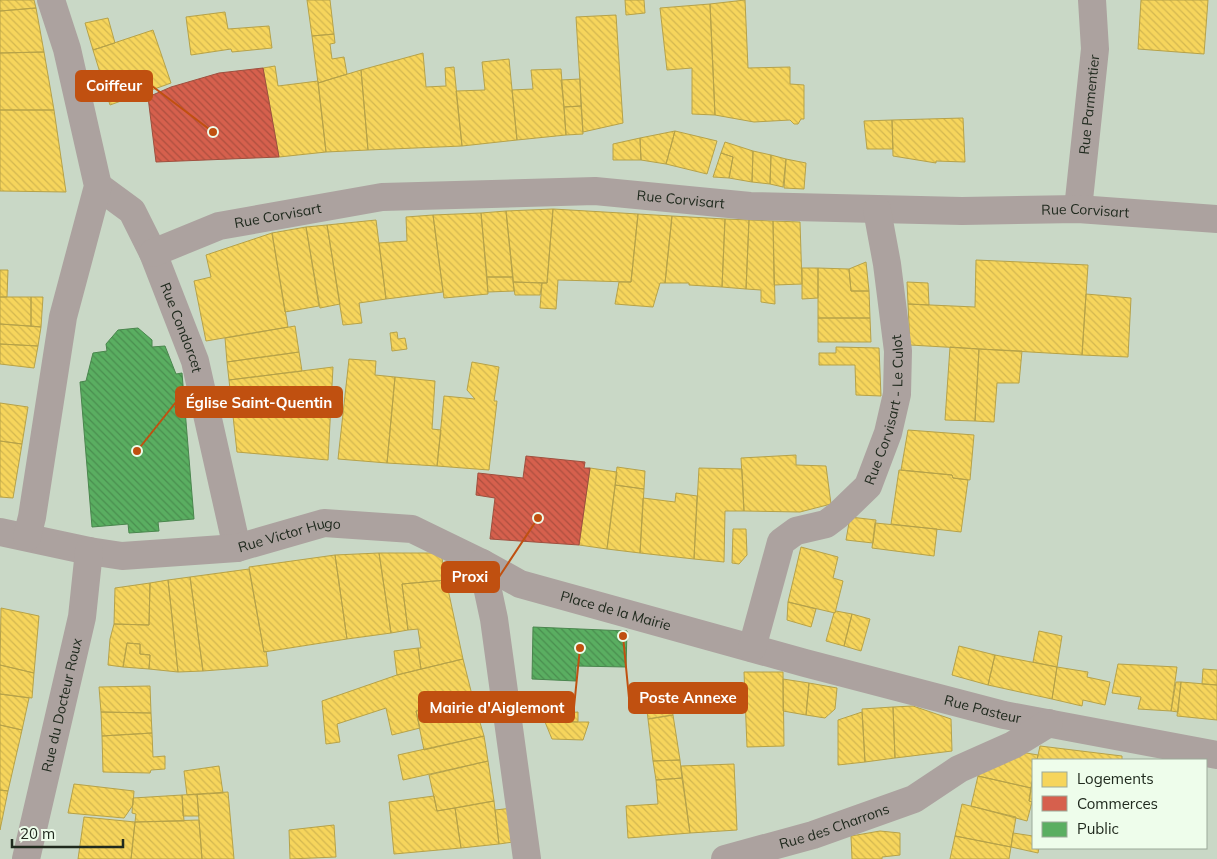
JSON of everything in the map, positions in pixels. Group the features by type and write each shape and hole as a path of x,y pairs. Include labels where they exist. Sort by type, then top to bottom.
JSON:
{"street":[{"path":"27,537 32,517 63,317 98,186 67,49 51,0"},
{"name":"Rue Parmentier","path":"1078,209 1095,49 1092,0"},
{"name":"Rue Condorcet","path":"98,186 132,211 153,253 195,361 237,548"},
{"name":"Rue Corvisart","path":"153,253 219,226 382,197 595,191 750,206 962,211 1078,209 1217,219"},
{"name":"Rue Corvisart - Le Culot","path":"752,648 781,542 796,531 826,524 868,486 888,433 897,394 898,351 887,264 877,210"},
{"name":"Rue Victor Hugo","path":"0,532 89,552 122,556 237,548 324,523 412,529 482,563"},
{"name":"Rue du Docteur Roux","path":"26,859 82,617 89,552"},
{"path":"482,563 494,619 527,859"},
{"name":"Place de la Mairie","path":"482,563 520,584 752,648"},
{"name":"Rue Pasteur","path":"752,648 995,712 1217,754"},
{"name":"Rue des Charrons","path":"725,859 813,835 914,798 959,769 1013,745 1049,723"}],"building: Logements":[{"path":"0,0 34,0 36,8 0,11"},
{"path":"307,0 330,0 334,34 312,36"},
{"path":"625,0 644,0 645,13 626,15"},
{"path":"745,0 748,68 790,67 790,84 804,85 804,119 801,119 798,124 794,124 790,120 754,122 715,115 710,4"},
{"path":"1141,0 1208,0 1204,54 1138,49"},
{"path":"710,4 715,115 692,114 692,68 667,70 660,8"},
{"path":"36,8 44,52 0,53 0,11"},
{"path":"225,12 228,29 269,26 272,48 232,52 231,49 191,55 186,17"},
{"path":"616,15 623,123 583,132 576,17"},
{"path":"108,18 115,43 93,50 85,23"},
{"path":"153,30 171,83 110,105 93,50"},
{"path":"334,34 335,43 330,44 332,59 344,57 347,74 318,83 312,36"},
{"path":"44,52 54,110 0,110 0,53"},
{"path":"423,53 426,87 446,86 445,68 454,67 462,146 368,150 361,70"},
{"path":"509,59 517,140 462,146 456,91 485,90 482,62"},
{"path":"275,66 278,86 318,81 326,152 279,157 263,68"},
{"path":"561,69 566,135 517,140 512,90 533,89 531,70"},
{"path":"361,70 368,150 326,152 318,83"},
{"path":"580,79 581,106 564,107 561,80"},
{"path":"581,106 583,134 566,135 564,107"},
{"path":"0,110 54,110 66,192 0,191"},
{"path":"963,118 965,162 936,161 936,163 893,156 892,120"},
{"path":"892,120 893,149 867,149 864,121"},
{"path":"675,131 666,164 641,160 640,138"},
{"path":"675,131 717,141 707,174 666,164"},
{"path":"640,138 641,160 613,160 613,144"},
{"path":"725,142 753,151 752,182 729,178 733,157 721,153"},
{"path":"753,151 771,155 770,184 752,182"},
{"path":"721,153 733,157 729,178 713,177"},
{"path":"771,155 786,159 783,187 770,184"},
{"path":"786,159 806,163 804,189 784,188"},
{"path":"553,209 638,214 631,282 558,280 556,309 540,308 542,283 547,283"},
{"path":"553,209 547,283 513,282 506,211"},
{"path":"506,211 513,277 487,277 481,213"},
{"path":"481,213 488,294 444,298 433,215"},
{"path":"638,214 672,216 665,283 660,283 653,307 615,304 619,282 631,282"},
{"path":"433,215 443,292 386,299 379,243 407,241 406,217"},
{"path":"672,216 725,219 722,287 689,285 689,283 665,283"},
{"path":"725,219 749,220 746,289 722,287"},
{"path":"376,220 386,299 359,303 362,323 343,325 327,225"},
{"path":"749,220 773,221 775,304 761,302 761,290 746,289"},
{"path":"773,221 800,222 802,284 774,285"},
{"path":"327,225 340,304 320,308 306,227"},
{"path":"306,227 319,306 285,312 272,233"},
{"path":"272,233 288,327 206,341 194,281 211,277 206,255"},
{"path":"976,260 1088,265 1082,355 910,345 908,304 975,307"},
{"path":"866,262 869,291 851,291 849,269"},
{"path":"802,268 818,268 818,298 802,299"},
{"path":"818,268 849,269 851,291 869,291 870,318 818,318"},
{"path":"0,270 8,270 7,297 0,297"},
{"path":"487,277 513,277 514,291 488,292"},
{"path":"513,282 542,283 540,295 515,295"},
{"path":"907,282 928,283 929,305 908,304"},
{"path":"1086,294 1131,298 1128,357 1082,355"},
{"path":"0,297 31,297 31,326 0,324"},
{"path":"31,297 43,297 41,327 31,326"},
{"path":"818,318 870,318 871,342 818,342"},
{"path":"0,324 41,327 38,346 0,344"},
{"path":"295,326 299,352 227,362 225,338"},
{"path":"397,332 398,339 405,338 407,349 392,351 390,333"},
{"path":"0,344 38,346 34,368 0,364"},
{"path":"836,347 879,348 881,396 856,395 855,365 819,365 819,353 836,353"},
{"path":"950,347 979,349 975,421 945,420"},
{"path":"979,349 1022,351 1019,383 997,383 994,422 975,421"},
{"path":"299,352 302,371 229,380 227,362"},
{"path":"349,359 376,361 375,375 395,377 387,463 338,459"},
{"path":"472,362 499,367 494,401 497,401 489,470 437,466 444,396 475,399 467,390"},
{"path":"333,367 328,460 237,452 229,380"},
{"path":"395,377 435,381 432,429 441,430 437,466 387,463"},
{"path":"0,403 28,407 22,444 0,441"},
{"path":"908,430 974,435 970,480 953,478 952,475 901,470"},
{"path":"0,441 22,444 13,498 0,497"},
{"path":"796,455 796,465 826,466 831,504 800,512 744,511 741,458"},
{"path":"617,467 645,471 644,489 615,485"},
{"path":"590,468 617,472 607,549 579,545"},
{"path":"699,468 742,469 744,511 725,511 724,562 694,559"},
{"path":"899,470 952,475 953,478 968,480 961,532 891,524"},
{"path":"615,485 644,489 640,553 607,549"},
{"path":"676,493 697,496 694,559 640,553 643,498 675,502"},
{"path":"850,517 876,520 873,543 846,540"},
{"path":"875,523 937,529 934,556 872,548"},
{"path":"733,529 746,529 747,555 739,564 732,563"},
{"path":"801,547 838,557 833,578 843,581 835,613 788,602"},
{"path":"379,553 441,553 446,580 402,584 408,630 391,633"},
{"path":"379,553 391,633 347,639 335,555"},
{"path":"335,555 347,639 264,652 249,567"},
{"path":"249,569 268,666 203,671 190,577"},
{"path":"190,577 203,671 178,672 168,580"},
{"path":"168,580 178,672 149,669 150,655 140,654 140,644 127,643 123,667 108,665 110,639 114,624 149,625 150,583"},
{"path":"446,580 463,659 421,669 418,648 421,648 418,629 408,630 402,584"},
{"path":"150,583 149,625 114,624 115,588"},
{"path":"788,602 816,609 811,627 787,620"},
{"path":"1,608 39,616 34,673 0,665"},
{"path":"836,611 852,614 844,646 826,641"},
{"path":"852,614 870,619 861,651 844,646"},
{"path":"1039,631 1062,636 1057,667 1033,662"},
{"path":"127,643 140,644 140,654 150,655 149,669 123,667"},
{"path":"959,646 995,655 988,685 952,675"},
{"path":"418,648 421,669 397,675 394,651"},
{"path":"995,655 1057,667 1052,699 988,685"},
{"path":"463,659 473,699 416,711 420,728 392,735 386,708 337,724 340,742 326,744 322,701 397,675"},
{"path":"1118,664 1177,667 1171,711 1138,709 1141,697 1112,693"},
{"path":"0,665 34,673 32,698 0,694"},
{"path":"1057,667 1088,672 1087,677 1110,682 1105,705 1083,700 1082,706 1052,699"},
{"path":"1203,669 1217,670 1217,685 1202,684"},
{"path":"744,672 783,672 784,746 747,747"},
{"path":"783,679 809,683 806,715 783,711"},
{"path":"1176,682 1181,682 1178,712 1171,711"},
{"path":"1181,682 1217,685 1217,720 1177,716"},
{"path":"809,683 837,688 835,709 825,718 806,715"},
{"path":"668,684 673,715 648,719 644,687"},
{"path":"150,686 151,713 101,712 99,687"},
{"path":"0,694 29,698 22,730 0,725"},
{"path":"473,699 484,736 424,750 416,711"},
{"path":"913,706 951,719 952,751 895,758 893,707"},
{"path":"893,707 895,758 865,762 862,709"},
{"path":"101,712 151,713 152,733 102,736"},
{"path":"578,712 578,722 562,721 563,713"},
{"path":"862,712 865,762 838,765 838,720"},
{"path":"673,715 680,760 653,761 648,719"},
{"path":"545,722 589,722 583,740 552,739"},
{"path":"0,725 22,730 8,791 0,790"},
{"path":"152,733 153,757 165,756 165,769 151,770 150,773 103,772 102,736"},
{"path":"484,736 488,761 403,780 398,755"},
{"path":"1040,746 1122,756 1122,759 1037,759"},
{"path":"1009,750 1038,755 1037,759 1032,759 1031,788 978,776 978,773"},
{"path":"680,760 682,778 656,780 653,761"},
{"path":"488,761 494,801 437,811 429,775"},
{"path":"734,764 737,830 690,833 681,766"},
{"path":"219,766 223,793 187,795 184,771"},
{"path":"978,776 1031,788 1029,801 1032,802 1027,821 971,806"},
{"path":"682,778 690,833 628,838 626,806 658,804 656,780"},
{"path":"1032,783 1032,802 1029,801"},
{"path":"74,784 134,791 133,805 124,818 68,813"},
{"path":"0,790 8,791 0,830"},
{"path":"228,792 234,859 202,859 197,794"},
{"path":"197,794 199,816 183,816 182,795"},
{"path":"182,795 184,821 135,822 136,814 132,813 133,798"},
{"path":"434,796 437,811 455,808 461,848 394,854 389,802"},
{"path":"494,801 499,844 461,848 455,808"},
{"path":"962,804 1016,817 1011,847 955,836"},
{"path":"513,808 513,842 499,844 495,810"},
{"path":"84,817 135,822 131,859 78,859"},
{"path":"199,820 202,859 131,859 135,822"},
{"path":"334,825 336,857 290,859 289,830"},
{"path":"880,831 900,833 900,855 882,857 882,859 852,859 851,836"},
{"path":"1013,833 1032,836 1032,849 1039,849 1038,853 1011,847"},
{"path":"955,836 1011,847 1009,859 950,859"}],"building: Commerces":[{"path":"263,68 279,157 156,162 148,97 171,87 219,73"},
{"path":"526,456 585,462 584,468 590,468 579,545 490,539 495,498 476,495 478,473 523,478"}],"building: Public":[{"path":"138,328 152,340 152,347 165,346 176,374 182,373 194,519 158,522 159,531 129,533 128,524 92,527 80,382 86,381 93,353 107,351 106,344 118,330"},
{"path":"533,627 627,631 626,667 576,666 576,681 532,679"}],"place":[{"name":"Coiffeur","path":"213,132"},
{"name":"Église Saint-Quentin","path":"137,451"},
{"name":"Proxi","path":"538,518"},
{"name":"Poste Annexe","path":"623,636"},
{"name":"Mairie d'Aiglemont","path":"580,648"}]}
